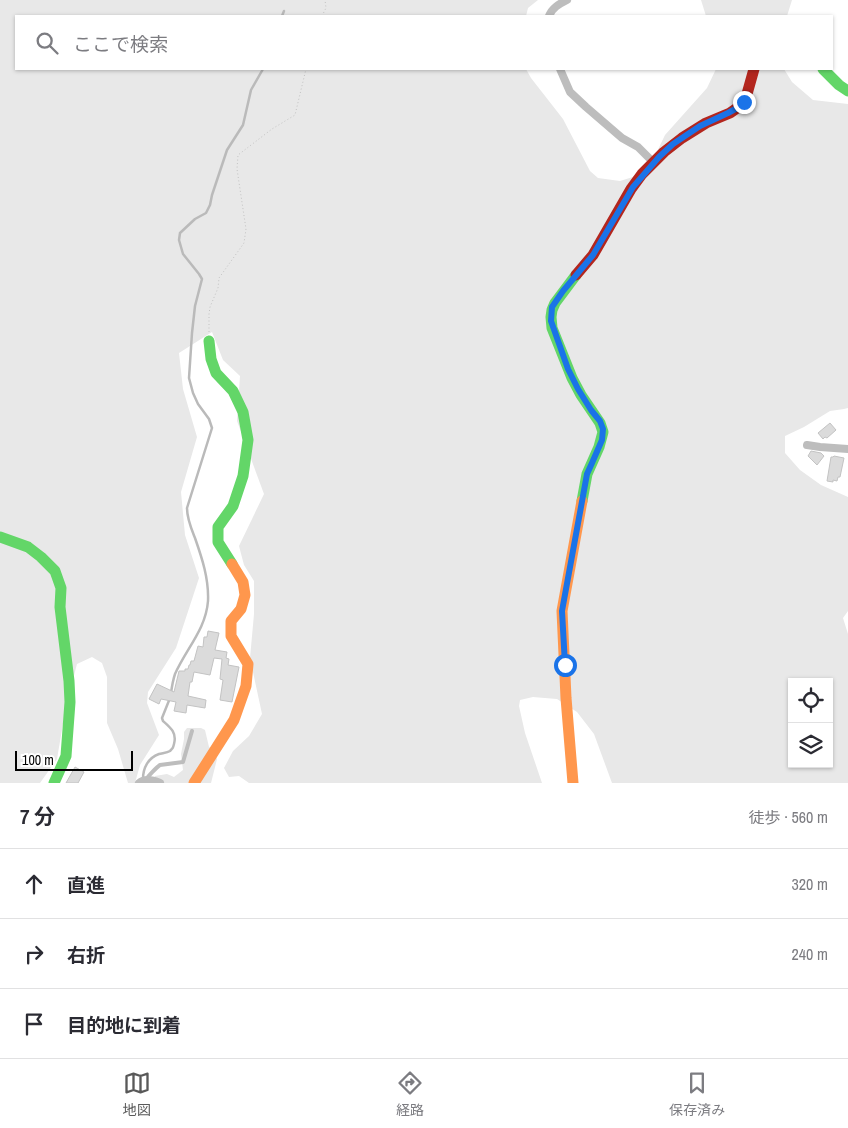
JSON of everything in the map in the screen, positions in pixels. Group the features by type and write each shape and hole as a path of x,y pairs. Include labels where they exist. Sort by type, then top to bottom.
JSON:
{"street":[{"path":"549,15 558,4 567,0"},
{"path":"560,70 570,92 622,138 638,147 654,163"},
{"path":"573,783 566,707 562,611 587,474 604,434 600,421 578,389 568,369 552,326 552,307 593,255 633,187 673,144 700,126 739,107 744,102 748,93 754,70"},
{"path":"824,70 848,91"},
{"path":"194,783 234,720 246,686 248,664 230,636 231,621 241,609 245,595 244,582 218,542 218,527 233,506 243,476 248,440 243,412 233,391 216,373 211,359 209,341"},
{"path":"807,445 820,448 848,449"},
{"path":"0,536 5,540 28,547 41,557 55,571 61,588 60,607 70,702 66,756 54,783"},
{"path":"143,781 160,783"}],"lane":[{"path":"143,781 160,765 183,762 192,731"}],"path":[{"path":"322,15 326,8 325,0"},
{"path":"209,341 210,307 218,288 219,278 244,244 246,229 236,169 238,155 272,129 295,115 306,70"}],"shaded area":[{"path":"0,0 538,0 528,8 526,15 15,15 15,70 527,70 563,119 590,171 598,178 620,181 636,176 653,160 665,135 707,88 716,70 785,70 792,82 813,100 848,104 848,408 830,411 785,436 785,453 800,470 821,485 848,497 848,611 843,618 848,634 848,783 612,783 594,734 577,712 557,699 533,697 520,700 519,706 525,733 542,783 249,783 239,776 229,777 224,768 233,751 249,736 262,714 250,658 254,614 254,581 244,565 239,546 264,494 237,421 240,376 223,360 212,332 179,353 183,389 197,437 181,492 185,535 199,578 176,648 148,692 147,703 159,735 140,765 135,783 128,783 118,749 107,723 107,677 102,663 92,657 77,664 66,706 57,759 40,783 0,783"},
{"path":"701,0 792,0 787,15 706,15"},
{"path":"187,728 201,728 205,730 209,747 213,750 217,759 211,783 154,783 155,776 167,774 174,777 183,770 181,754 184,732"}],"building":[{"path":"830,423 836,430 823,439 818,433"},
{"path":"811,451 821,453 824,456 817,465 808,456"},
{"path":"831,457 844,458 840,477 838,477 837,481 833,480 833,482 827,481"},
{"path":"208,631 219,633 215,650 227,652 228,665 239,667 232,702 220,700 223,680 220,679 222,659 214,658 210,675 194,672 192,682 190,682 188,696 206,700 205,708 187,705 186,713 174,711 176,702 161,699 159,704 149,699 157,684 174,692 179,671 188,669 191,661 194,661 198,646 203,647 204,637 207,637"},
{"path":"75,767 84,772 78,783 66,783"}],"waterway":[{"path":"282,15 284,11"},
{"path":"171,693 179,665 204,621 208,601 206,577 187,508 212,428 209,419 198,404 189,378 195,306 202,279 183,254 179,240 180,233 195,219 206,213 227,150 243,125 251,90 262,70"},
{"path":"143,779 145,767 149,761 155,756 172,749 175,740 174,734 162,718 170,698"}],"traffic: fast":[{"path":"824,70 848,91"},
{"path":"576,275 555,303 551,317 552,328 572,378 600,423 603,432 599,447 587,474 582,501"},
{"path":"209,341 211,359 216,373 233,391 243,412 248,440 243,476 233,506 218,527 218,542 232,564"},
{"path":"0,537 28,547 41,557 55,571 61,588 60,607 70,702 66,756 54,783"}],"traffic: slow":[{"path":"573,783 566,698 562,611 582,501"},
{"path":"194,783 234,720 246,686 248,664 231,636 231,621 241,609 245,595 243,582 232,564"}],"traffic: jam":[{"path":"576,275 593,255 631,189 642,174 664,152 682,138 706,123 730,113 740,106 747,94 754,70"}],"route":[{"path":"565,665 562,624 564,597 587,474 604,434 600,421 578,389 568,369 552,326 552,307 593,255 633,187 659,157 673,144 700,126 728,113 744,102"}]}
